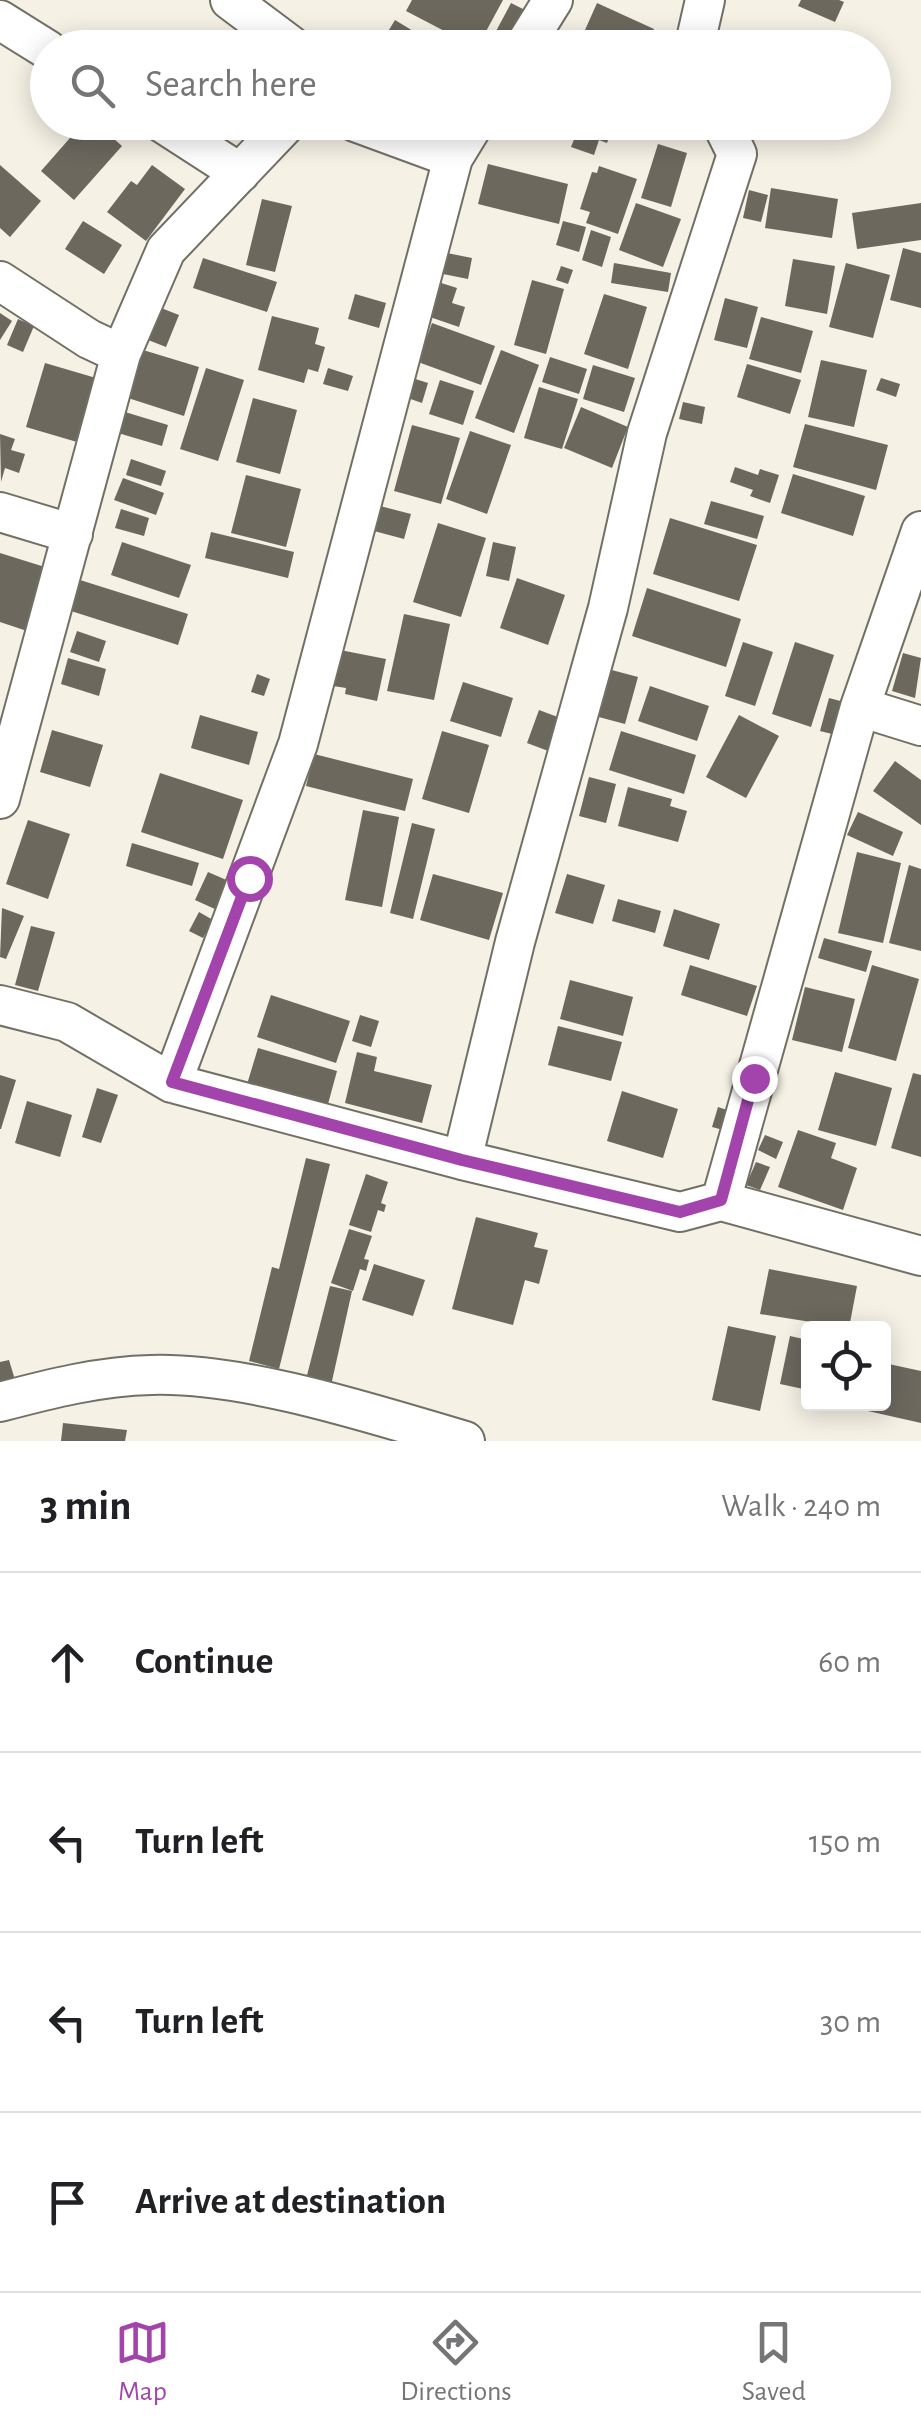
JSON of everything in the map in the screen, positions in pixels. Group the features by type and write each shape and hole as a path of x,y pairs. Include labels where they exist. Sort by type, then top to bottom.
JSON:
{"street":[{"path":"230,0 270,30"},
{"path":"534,30 553,0"},
{"path":"698,30 704,0"},
{"path":"0,20 30,39"},
{"path":"189,140 240,173"},
{"path":"2,777 74,534 121,354 166,250 271,140"},
{"path":"404,140 453,158"},
{"path":"172,1082 298,744 453,158 464,140"},
{"path":"462,1160 515,942 608,608 647,433 737,154 730,140"},
{"path":"0,281 89,339 121,354"},
{"path":"0,512 74,534"},
{"path":"721,1200 860,706 921,531"},
{"path":"860,706 921,726"},
{"path":"0,1005 67,1022 172,1082 462,1160 680,1212 721,1200 921,1256"},
{"path":"0,1402 100,1380 149,1375 203,1376 464,1441"}],"building":[{"path":"412,0 503,0 487,30 442,30 406,11"},
{"path":"801,0 844,2 835,22 798,6"},
{"path":"511,3 531,13 522,30 497,30"},
{"path":"597,3 654,29 654,30 585,30"},
{"path":"395,20 411,30 389,30"},
{"path":"68,140 115,140 122,146 74,200 41,171"},
{"path":"574,140 599,140 594,155 571,147"},
{"path":"658,144 687,153 671,207 641,198"},
{"path":"488,164 568,184 559,224 478,204"},
{"path":"0,165 41,201 10,237 0,228"},
{"path":"152,165 185,189 146,241 107,212 131,181 137,185"},
{"path":"599,166 637,179 618,234 586,223 590,212 580,209 592,172 597,173"},
{"path":"771,188 838,199 832,238 765,228"},
{"path":"749,190 768,195 761,222 743,218"},
{"path":"262,199 292,206 275,272 246,265"},
{"path":"636,203 681,219 663,267 619,250"},
{"path":"921,203 921,240 857,249 852,213"},
{"path":"83,221 122,245 104,274 65,249"},
{"path":"563,221 586,227 579,252 556,245"},
{"path":"591,230 611,237 602,267 582,260"},
{"path":"903,248 921,253 921,308 890,300"},
{"path":"442,252 472,258 468,279 438,273"},
{"path":"203,258 277,282 267,312 193,288"},
{"path":"793,259 835,266 827,314 785,306"},
{"path":"614,263 671,273 668,292 611,283"},
{"path":"846,263 890,275 873,338 829,327"},
{"path":"561,266 573,270 568,284 556,280"},
{"path":"532,280 564,289 546,354 514,345"},
{"path":"435,281 457,288 452,303 465,307 459,327 424,315"},
{"path":"355,294 386,303 379,328 348,319"},
{"path":"604,294 647,307 628,369 584,354"},
{"path":"725,298 758,307 747,348 714,340"},
{"path":"156,306 179,315 166,347 143,338"},
{"path":"0,313 12,321 0,340"},
{"path":"272,316 319,328 315,344 325,347 318,372 308,369 304,383 258,370"},
{"path":"761,317 813,331 801,373 749,359"},
{"path":"18,319 34,326 23,352 7,345"},
{"path":"432,323 495,346 481,385 418,362"},
{"path":"143,350 199,367 184,416 128,398"},
{"path":"501,350 539,365 514,433 475,418"},
{"path":"550,357 587,369 579,394 542,382"},
{"path":"821,360 867,370 854,427 808,417"},
{"path":"45,363 96,378 77,442 26,427"},
{"path":"747,364 801,380 790,414 737,397"},
{"path":"593,365 635,378 624,412 583,399"},
{"path":"206,368 244,380 218,461 180,449"},
{"path":"328,368 353,376 348,391 323,384"},
{"path":"409,377 428,383 422,403 402,396"},
{"path":"881,378 900,384 896,397 876,390"},
{"path":"440,380 474,391 463,425 429,414"},
{"path":"539,387 578,399 562,449 524,438"},
{"path":"253,398 297,410 280,474 236,462"},
{"path":"683,402 705,407 702,424 679,419"},
{"path":"581,407 628,427 612,468 564,448"},
{"path":"125,412 168,425 162,446 118,433"},
{"path":"805,424 888,445 876,490 793,467"},
{"path":"412,425 460,438 441,504 394,491"},
{"path":"470,431 511,445 487,514 446,499"},
{"path":"0,434 15,439 11,450 25,454 19,473 5,468 1,482"},
{"path":"131,459 166,471 161,486 126,475"},
{"path":"735,467 758,475 760,469 779,475 770,503 750,496 753,490 730,482"},
{"path":"793,474 865,496 853,536 781,513"},
{"path":"246,475 301,489 286,547 231,533"},
{"path":"123,478 164,493 156,515 114,500"},
{"path":"711,501 764,516 757,539 704,524"},
{"path":"380,506 411,514 404,539 374,531"},
{"path":"121,509 149,518 144,536 115,528"},
{"path":"670,518 757,545 739,601 653,574"},
{"path":"438,523 486,538 461,617 413,602"},
{"path":"211,532 294,552 288,578 205,558"},
{"path":"122,542 191,565 179,598 111,575"},
{"path":"493,542 516,547 509,581 486,576"},
{"path":"0,553 48,568 27,631 0,622"},
{"path":"517,578 565,595 548,645 500,628"},
{"path":"80,580 188,614 178,645 71,611"},
{"path":"647,588 741,619 726,667 632,636"},
{"path":"404,614 450,624 434,700 387,691"},
{"path":"77,631 106,641 99,662 70,652"},
{"path":"743,642 773,652 755,706 725,696"},
{"path":"795,642 834,655 811,727 772,714"},
{"path":"340,650 386,659 377,701 345,694 346,688 333,686"},
{"path":"903,653 921,658 915,698 892,691"},
{"path":"68,658 106,669 99,696 61,684"},
{"path":"608,669 638,677 625,724 595,716"},
{"path":"257,674 270,679 264,696 251,692"},
{"path":"463,682 513,698 501,737 450,721"},
{"path":"650,686 709,706 697,741 638,721"},
{"path":"829,698 848,703 840,736 820,731"},
{"path":"539,710 563,719 551,752 527,743"},
{"path":"200,715 258,732 249,765 191,748"},
{"path":"739,715 779,736 746,798 706,777"},
{"path":"52,730 103,745 90,787 40,772"},
{"path":"442,731 489,745 469,813 422,799"},
{"path":"621,731 696,755 684,794 609,770"},
{"path":"314,754 413,779 405,811 306,786"},
{"path":"895,761 921,780 921,825 873,791"},
{"path":"160,773 243,800 223,859 141,832"},
{"path":"589,777 616,784 606,823 579,816"},
{"path":"628,787 672,799 670,806 687,811 678,842 618,826"},
{"path":"363,810 399,817 382,907 345,900"},
{"path":"858,812 903,832 893,856 847,835"},
{"path":"28,820 70,834 48,899 6,884"},
{"path":"412,823 435,829 413,919 390,913"},
{"path":"132,843 199,863 192,886 126,866"},
{"path":"857,852 901,863 883,943 838,933"},
{"path":"909,865 921,869 921,951 889,943"},
{"path":"208,872 231,882 217,910 195,900"},
{"path":"433,874 503,893 489,940 420,920"},
{"path":"567,874 605,885 593,924 555,913"},
{"path":"618,899 661,911 655,933 612,921"},
{"path":"2,908 24,916 6,959 0,957"},
{"path":"674,909 720,924 709,960 663,946"},
{"path":"199,912 213,920 203,938 189,931"},
{"path":"31,926 55,932 38,991 15,985"},
{"path":"824,938 872,951 866,972 818,958"},
{"path":"690,965 757,986 747,1016 681,995"},
{"path":"872,965 919,979 896,1061 848,1048"},
{"path":"570,980 633,997 623,1036 560,1019"},
{"path":"805,987 855,999 842,1052 792,1040"},
{"path":"271,995 350,1021 336,1063 257,1037"},
{"path":"360,1015 379,1021 371,1047 352,1041"},
{"path":"558,1026 622,1042 611,1081 548,1065"},
{"path":"258,1048 337,1071 325,1115 245,1091"},
{"path":"357,1052 377,1057 374,1071 432,1085 422,1123 345,1103"},
{"path":"835,1072 892,1088 876,1146 818,1130"},
{"path":"913,1073 921,1075 921,1157 891,1148"},
{"path":"0,1075 16,1080 1,1129 0,1129"},
{"path":"97,1088 118,1095 101,1143 82,1137"},
{"path":"622,1091 678,1109 663,1158 607,1141"},
{"path":"27,1101 72,1115 60,1157 15,1143"},
{"path":"718,1107 733,1112 727,1131 712,1127"},
{"path":"798,1130 836,1143 831,1158 857,1168 843,1210 778,1187"},
{"path":"765,1135 783,1142 776,1159 758,1150"},
{"path":"306,1158 330,1164 279,1369 249,1361 272,1267 279,1269"},
{"path":"756,1162 770,1167 760,1190 746,1185"},
{"path":"366,1174 388,1182 381,1203 386,1205 384,1212 378,1210 371,1232 349,1225"},
{"path":"476,1217 538,1233 534,1247 548,1250 539,1284 525,1280 513,1325 452,1309"},
{"path":"349,1229 372,1236 364,1259 369,1260 366,1271 360,1269 353,1291 331,1283"},
{"path":"374,1264 425,1280 413,1316 362,1300"},
{"path":"769,1269 857,1286 850,1321 804,1321 760,1314"},
{"path":"330,1286 352,1291 330,1390 305,1383"},
{"path":"728,1326 776,1336 760,1411 712,1400"},
{"path":"790,1336 801,1338 801,1388 780,1384"},
{"path":"9,1360 22,1403 0,1409 0,1362"},
{"path":"891,1365 921,1371 921,1423 868,1411 891,1411"},
{"path":"63,1423 127,1430 125,1441 61,1441"}],"route":[{"path":"249,878 172,1082 462,1160 680,1212 721,1200 754,1078"}]}
